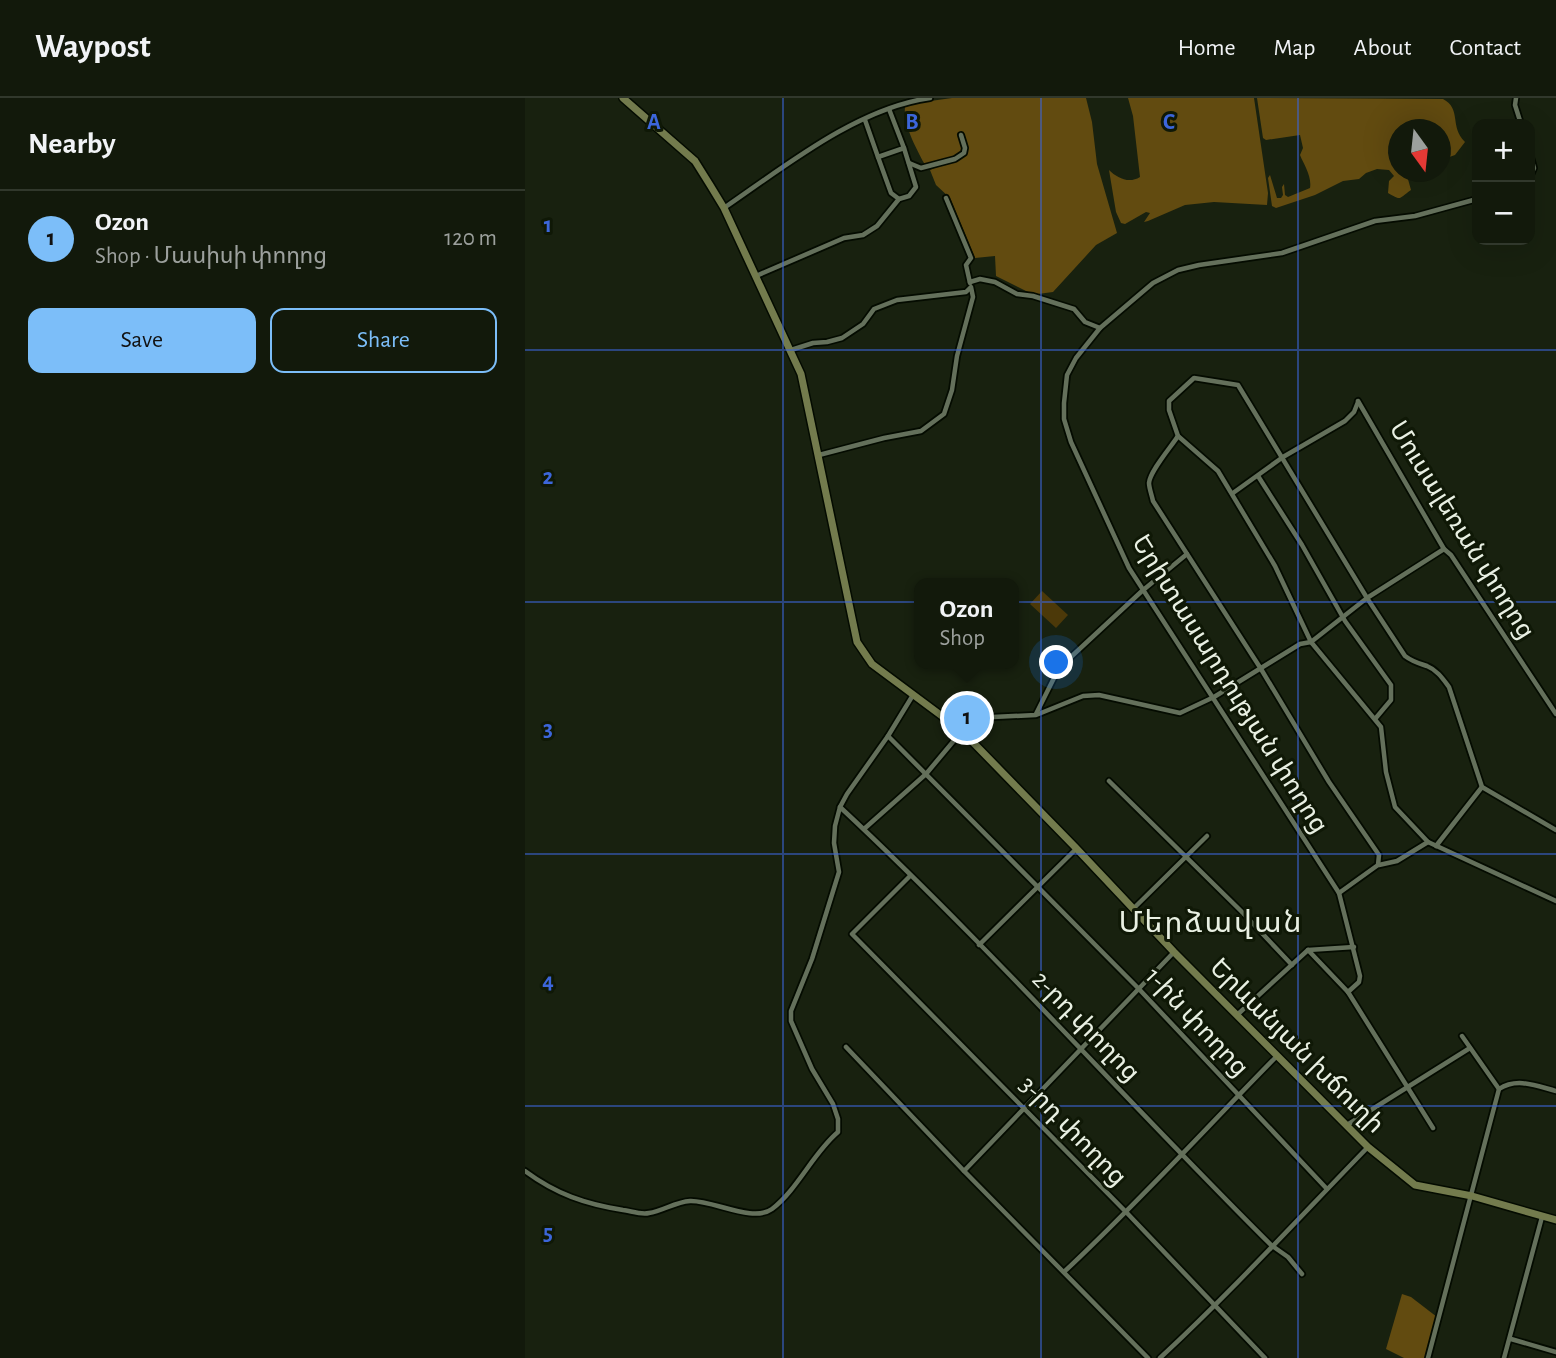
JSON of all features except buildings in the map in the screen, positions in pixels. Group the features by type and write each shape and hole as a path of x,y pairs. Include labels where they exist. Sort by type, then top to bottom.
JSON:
{"main road":[{"name":"Երևանյան խճուղի","path":"623,98 695,160 724,208 791,351 801,374 857,642 872,664 962,732 1134,908 1174,953 1368,1147 1415,1185 1472,1196 1556,1220"}],"street":[{"path":"724,208 816,145 907,101 930,98"},
{"path":"1516,98 1515,105 1519,119"},
{"path":"756,276 844,238 863,235 877,226 899,199 912,195 916,187 889,109"},
{"path":"865,120 891,193 899,199"},
{"path":"909,163 921,168 955,159 964,153 961,135"},
{"path":"878,156 904,148"},
{"path":"818,455 884,438 921,432 944,414 973,297 966,265 971,258 946,198"},
{"name":"Երիտասարդության փողոց","path":"1348,992 1359,982 1360,976 1339,892 1214,697 1142,591 1075,451 1063,403 1067,375 1076,358 1100,328 1153,283 1178,270 1282,253 1375,220 1415,216 1472,200"},
{"path":"791,351 810,343 842,338 863,324 874,309 897,300 966,292 970,285 980,279 995,282 1017,294 1074,309 1085,321 1100,328"},
{"path":"1556,830 1482,787 1449,687 1440,675 1429,667 1414,663 1405,656 1238,385 1194,378 1169,401 1169,410 1178,436 1218,471 1275,566 1311,642 1381,727 1386,772 1395,807 1428,842 1556,901"},
{"name":"Մուսալեռան փողոց","path":"1283,457 1345,421 1354,412 1358,401 1444,549 1451,555 1556,714"},
{"path":"1178,436 1149,482 1153,501 1261,669 1329,782 1379,855 1378,865"},
{"path":"1233,494 1283,457"},
{"path":"1258,476 1392,690 1391,701 1375,719"},
{"path":"864,830 926,774 962,732 993,717 1035,715 1083,696 1113,696 1180,713 1214,697 1300,644 1311,642 1367,598 1444,549"},
{"path":"1035,715 1059,668 1142,591 1187,554"},
{"path":"525,1171 571,1198 648,1214 691,1201 759,1214 771,1210 782,1199 828,1140 838,1132 838,1119 833,1104 812,1069 791,1021 791,1011 812,959 839,872 834,843 840,807 913,695"},
{"name":"1-ին փողոց","path":"888,736 1138,988 1327,1189"},
{"path":"1109,782 1241,911 1292,965"},
{"path":"1436,846 1482,787"},
{"name":"2-րդ փողոց","path":"840,807 1082,1048 1180,1154 1302,1273"},
{"path":"1134,908 1207,836"},
{"path":"1339,892 1378,865 1397,861 1428,842"},
{"path":"979,945 1076,848"},
{"name":"3-րդ փողոց","path":"910,876 852,934 1265,1358"},
{"path":"1237,1016 1308,950 1354,947"},
{"path":"1308,950 1348,992 1433,1128"},
{"path":"964,1171 1174,953"},
{"path":"1462,1036 1500,1089"},
{"path":"846,1047 1148,1358"},
{"path":"1346,1125 1470,1048"},
{"path":"1064,1272 1126,1213 1277,1056"},
{"path":"1428,1358 1500,1089 1507,1083 1523,1083 1556,1091"},
{"path":"1160,1358 1216,1306 1368,1147"},
{"path":"1504,1358 1542,1216"},
{"path":"1511,1339 1556,1352"}],"shaded area":[{"path":"952,98 1086,98 1097,164 1117,233 1096,245 1053,292 1028,292 996,276 995,256 975,258 950,198 936,185 930,170 963,155 963,148 956,155 941,162 924,163 908,128 905,107"},
{"path":"1128,98 1254,98 1268,193 1267,205 1214,202 1185,205 1148,221 1144,222 1150,213 1146,212 1125,224 1121,223 1116,212 1109,170 1123,179 1140,177 1133,116"},
{"path":"1257,98 1443,99 1452,108 1457,130 1465,142 1451,156 1451,119 1388,119 1388,170 1377,169 1359,179 1343,181 1315,195 1276,208 1272,206 1268,178 1270,175 1277,198 1283,195 1284,184 1285,195 1288,197 1310,188 1310,179 1300,155 1303,148 1300,135 1266,140 1263,138"},
{"path":"1389,182 1409,182 1411,190 1402,197 1388,193"},
{"path":"1042,591 1068,615 1056,628 1030,604"},
{"path":"1402,1294 1411,1297 1437,1317 1426,1358 1404,1358 1386,1349"}],"place":[{"name":"Ozon","path":"967,718"}],"district":[{"name":"Մերձավան","path":"1211,923"}]}
